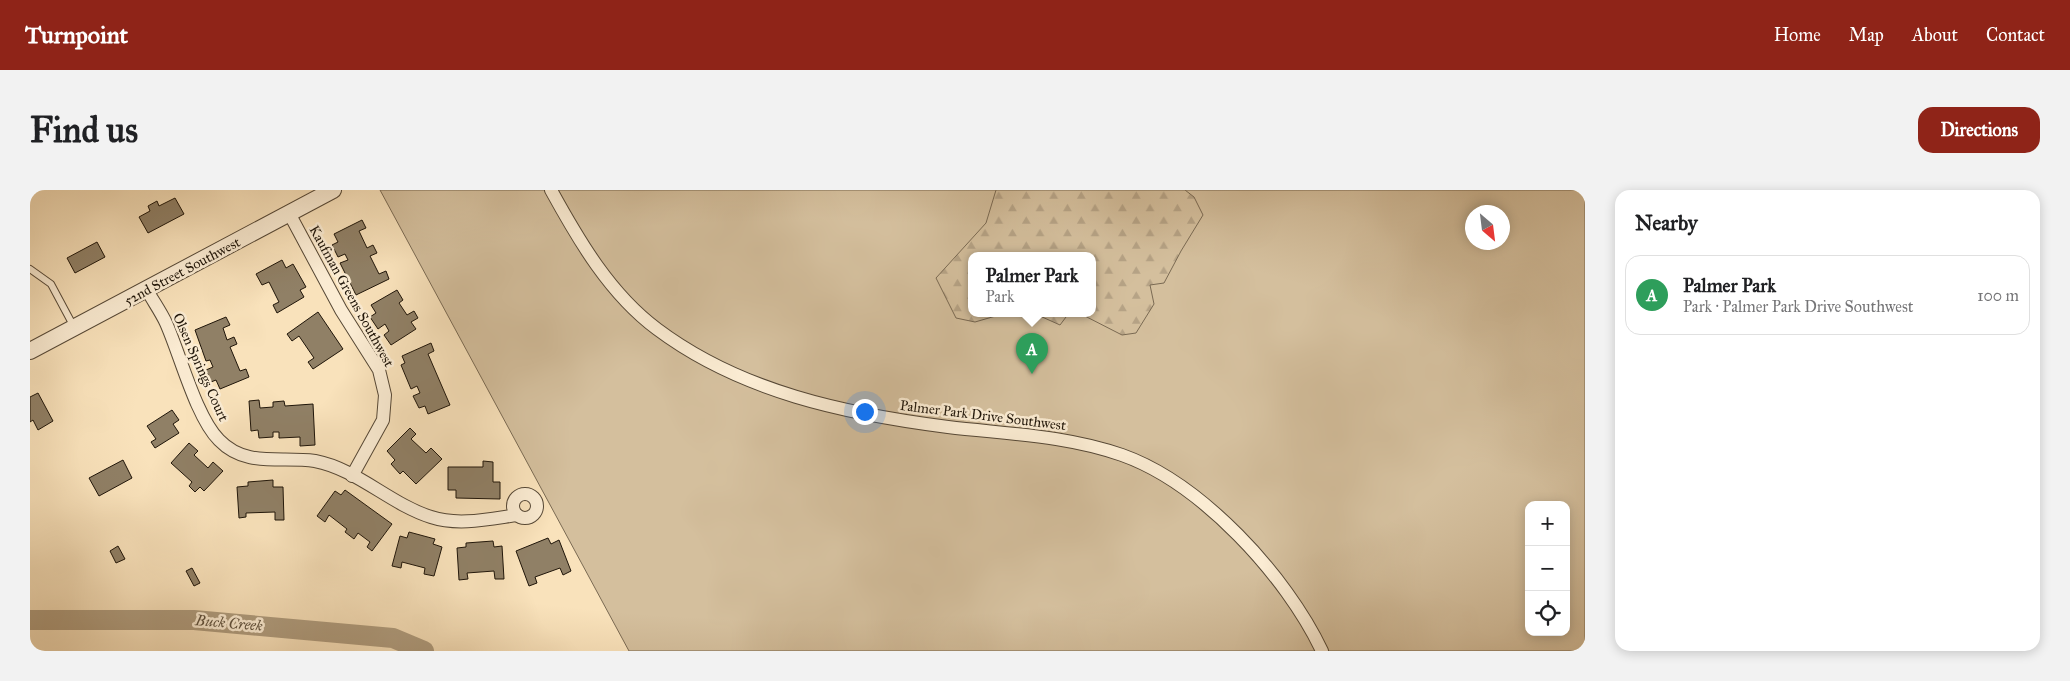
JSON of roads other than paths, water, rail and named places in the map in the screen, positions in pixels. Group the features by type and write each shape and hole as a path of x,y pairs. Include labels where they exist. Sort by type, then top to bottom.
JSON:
{"street":[{"name":"52nd Street Southwest","path":"30,352 333,190"},
{"name":"Palmer Park Drive Southwest","path":"551,190 607,281 635,310 657,329 711,364 772,390 862,414 949,427 1000,431 1076,442 1123,455 1168,477 1223,520 1250,547 1278,581 1316,638 1322,651"},
{"name":"Kaufman Greens Southwest","path":"290,213 342,310 378,370 386,395 384,420 352,476"},
{"name":"Olsen Springs Court","path":"147,290 165,321 204,419 219,440 239,455 256,460 284,458 316,462 352,476 430,517 455,522 517,515"}],"lane":[{"path":"30,269 51,284 75,328"}],"waterway":[{"name":"Buck Creek","path":"30,620 194,620 393,638 424,651"}],"place":[{"name":"Palmer Park","path":"1032,374"}]}
